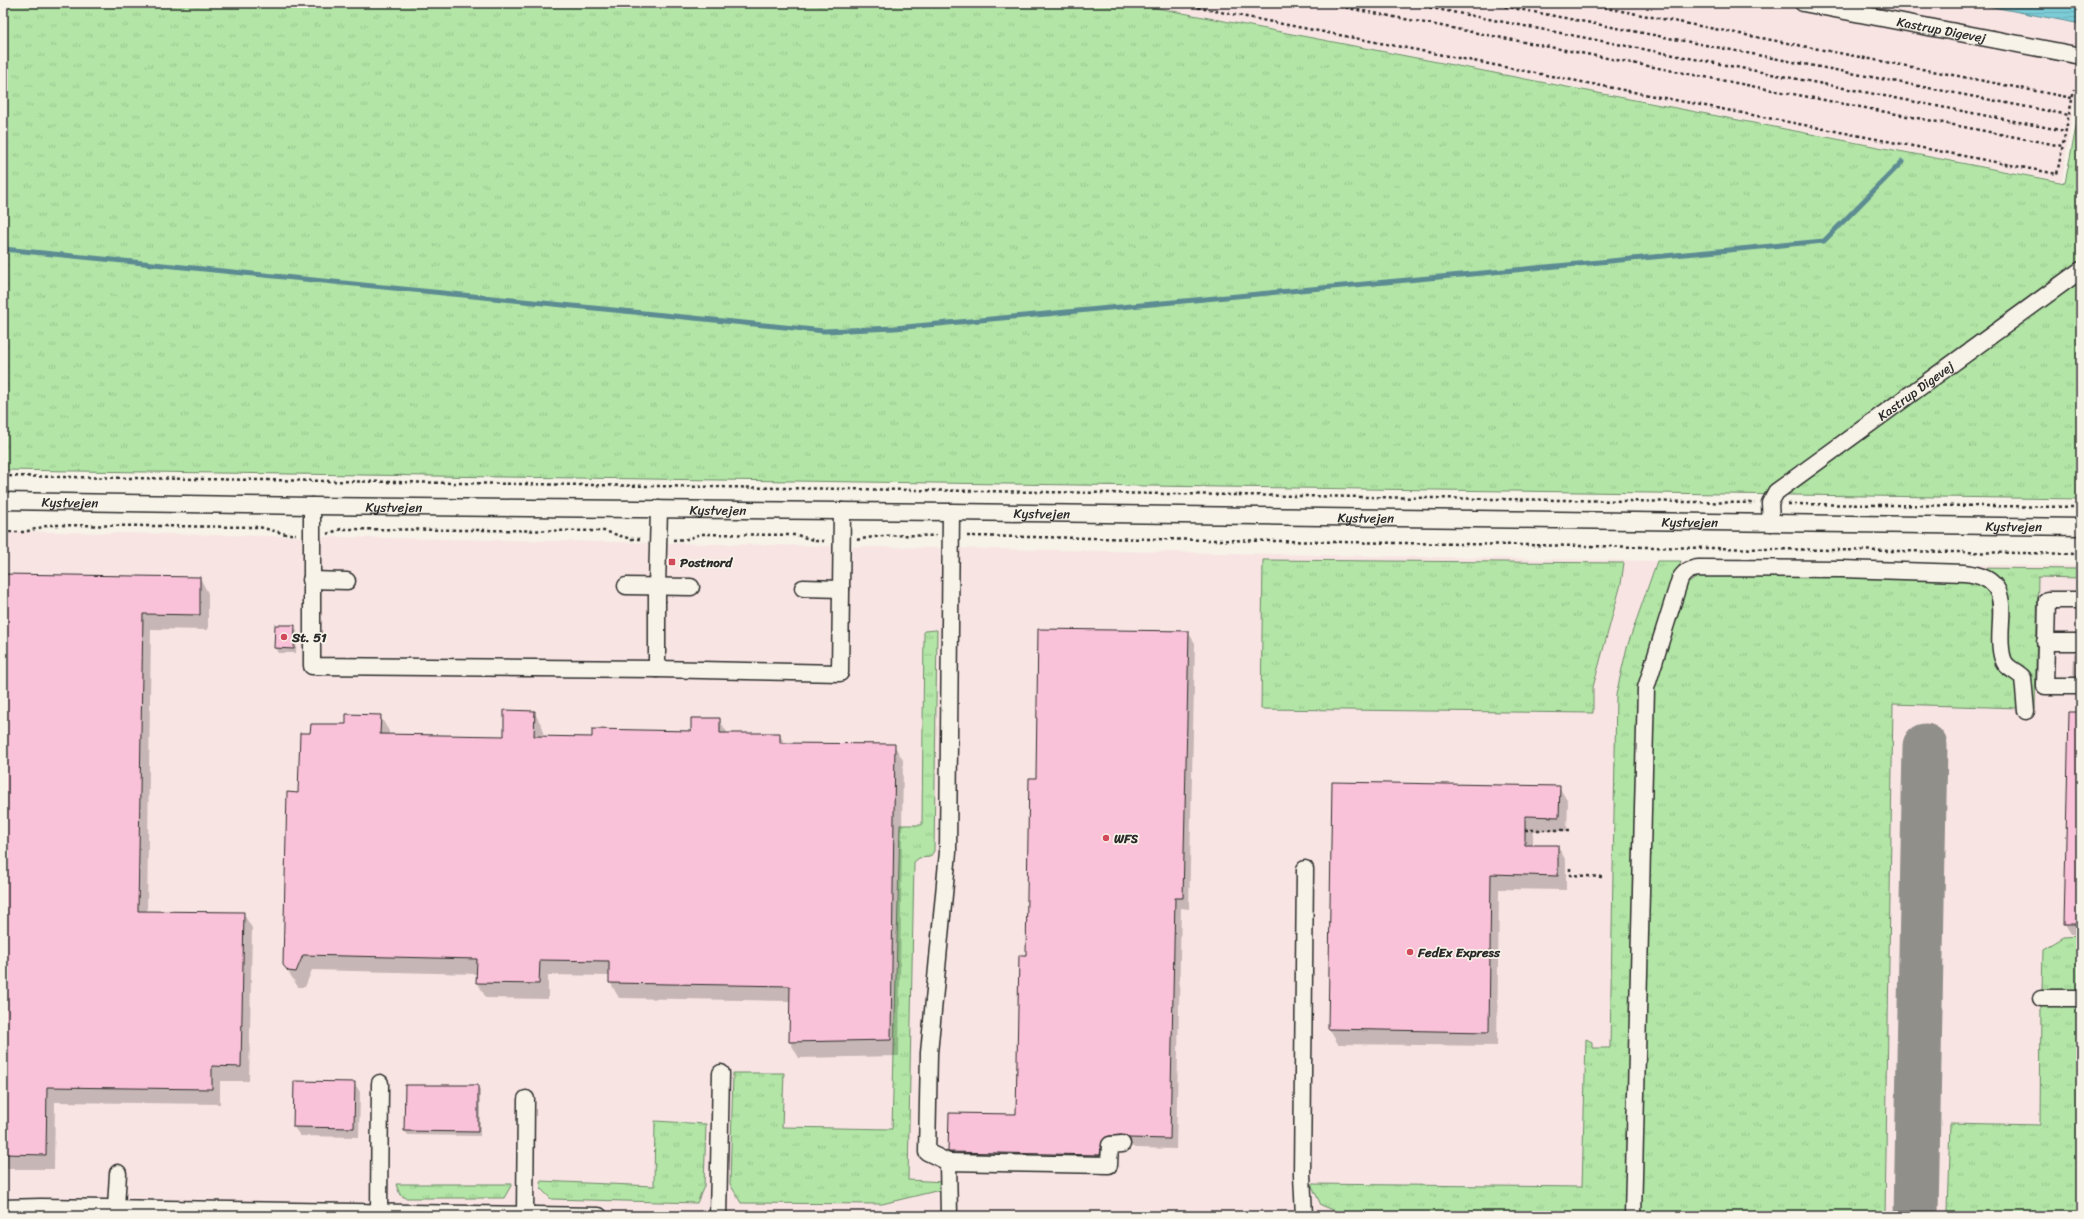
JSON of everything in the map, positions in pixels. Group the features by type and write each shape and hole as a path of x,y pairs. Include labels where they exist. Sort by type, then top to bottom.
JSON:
{"street":[{"name":"Kastrup Digevej","path":"1803,3 2081,56"},
{"name":"Kastrup Digevej","path":"1770,503 1776,492 2081,270"},
{"name":"Kystvejen","path":"3,500 312,506 951,512 2081,527"},
{"path":"1770,503 1771,523"},
{"path":"312,506 312,666 657,669 840,673 842,511"},
{"path":"657,669 659,509"},
{"path":"951,512 948,852 929,1053 927,1152 948,1162 1109,1165 1110,1145 1122,1144"},
{"path":"1633,1216 1646,688 1680,579 1683,574 1688,570 1699,568 1834,569 1964,573 1980,576 1993,584 2002,603 2003,659 2010,669 2023,678 2026,711"},
{"path":"312,580 347,581"},
{"path":"626,586 691,587"},
{"path":"803,588 841,589"},
{"path":"2081,600 2047,600 2046,642 2046,686 2081,686"},
{"path":"2046,642 2081,642"},
{"path":"1304,1216 1302,1175 1305,869"},
{"path":"2041,998 2081,998"},
{"path":"718,1216 721,1073"},
{"path":"379,1213 380,1083"},
{"path":"526,1099 529,1215"},
{"path":"948,1162 949,1216"},
{"path":"116,1208 118,1172"},
{"path":"3,1202 41,1207"},
{"path":"3,1208 116,1208 599,1216"}],"path":[{"path":"1174,3 2057,174 2074,90"},
{"path":"1322,3 2062,146"},
{"path":"1406,3 2065,131"},
{"path":"1487,3 2068,115"},
{"path":"1580,3 2072,98"},
{"path":"3,476 2081,507"},
{"path":"3,532 24,532 50,525 191,526 260,527 286,534 327,534 341,529 604,531 631,539 658,540 688,539 700,534 797,535 816,541 842,541 895,535 2081,554"},
{"path":"1525,830 1571,830"},
{"path":"1570,868 1570,875 1603,877"}],"shaded area":[{"path":"1136,3 1973,3 2081,24 2081,57 2062,181"},
{"path":"3,531 1657,561 2081,566 2081,1216 3,1216"}],"green space":[{"path":"3,3 1131,3 2065,183 2081,102 2081,499 3,470"},
{"path":"1263,560 1624,563 1621,584 1593,687 1593,713 1261,709"},
{"path":"1657,561 1681,561 1639,690 1627,1216 1338,1212 1321,1205 1311,1184 1582,1187 1586,1039 1592,1042 1592,1048 1610,1048 1616,695 1627,647"},
{"path":"1967,568 2081,569 2081,578 2038,577 2035,709 2031,709 2018,666 2007,655 2006,602"},
{"path":"1708,573 1972,579 1992,592 2016,682 2020,708 1893,704 1885,1216 1643,1216 1641,1208 1653,689 1686,585 1696,578"},
{"path":"937,630 934,851 930,857 919,858 914,862 908,1180 944,1182 944,1189 882,1204 741,1203 730,1184 733,1073 784,1073 782,1127 892,1129 900,825 922,825 924,631"},
{"path":"2081,936 2081,994 2042,991 2043,949 2063,937"},
{"path":"2041,1003 2081,1003 2081,1216 1952,1216 1947,1211 1950,1123 2040,1125"},
{"path":"655,1121 706,1124 704,1186 697,1203 551,1199 541,1189 540,1181 654,1186"},
{"path":"396,1184 512,1184 504,1198 406,1198 400,1195"}],"water":[{"path":"1972,3 2081,3 2081,24"}],"building":[{"path":"3,574 200,577 200,615 143,614 138,911 244,912 241,1067 212,1066 212,1089 47,1087 46,1155 3,1154"},
{"name":"St. 51","path":"275,625 295,625 294,649 274,648"},
{"path":"1038,629 1189,631 1183,898 1175,898 1170,1139 1129,1138 1121,1135 1109,1136 1102,1141 1100,1155 948,1152 949,1113 1016,1114 1019,955 1026,955 1029,778 1036,778"},
{"path":"504,710 535,711 534,736 592,737 592,729 691,731 691,718 720,718 720,733 780,733 780,743 895,744 891,1040 789,1042 790,986 609,983 609,961 540,960 539,984 476,983 477,959 303,955 296,972 288,971 283,965 287,792 298,793 300,733 310,733 311,724 346,724 346,714 381,715 380,734 504,736"},
{"path":"2069,712 2081,712 2081,924 2064,924"},
{"name":"FedEx Express","path":"1332,782 1560,786 1559,817 1525,816 1525,845 1558,845 1558,876 1491,874 1489,1032 1328,1029"},
{"path":"294,1081 355,1082 354,1128 293,1127"},
{"path":"405,1085 478,1085 478,1132 404,1131"}],"waterway":[{"path":"3,249 824,331 895,328 1824,241 1902,162"}],"taxiway":[{"path":"1916,1216 1925,746"}],"place":[{"name":"Postnord","path":"672,562"},
{"name":"St. 51","path":"284,637"},
{"name":"WFS","path":"1106,838"},
{"name":"FedEx Express","path":"1410,952"}]}
